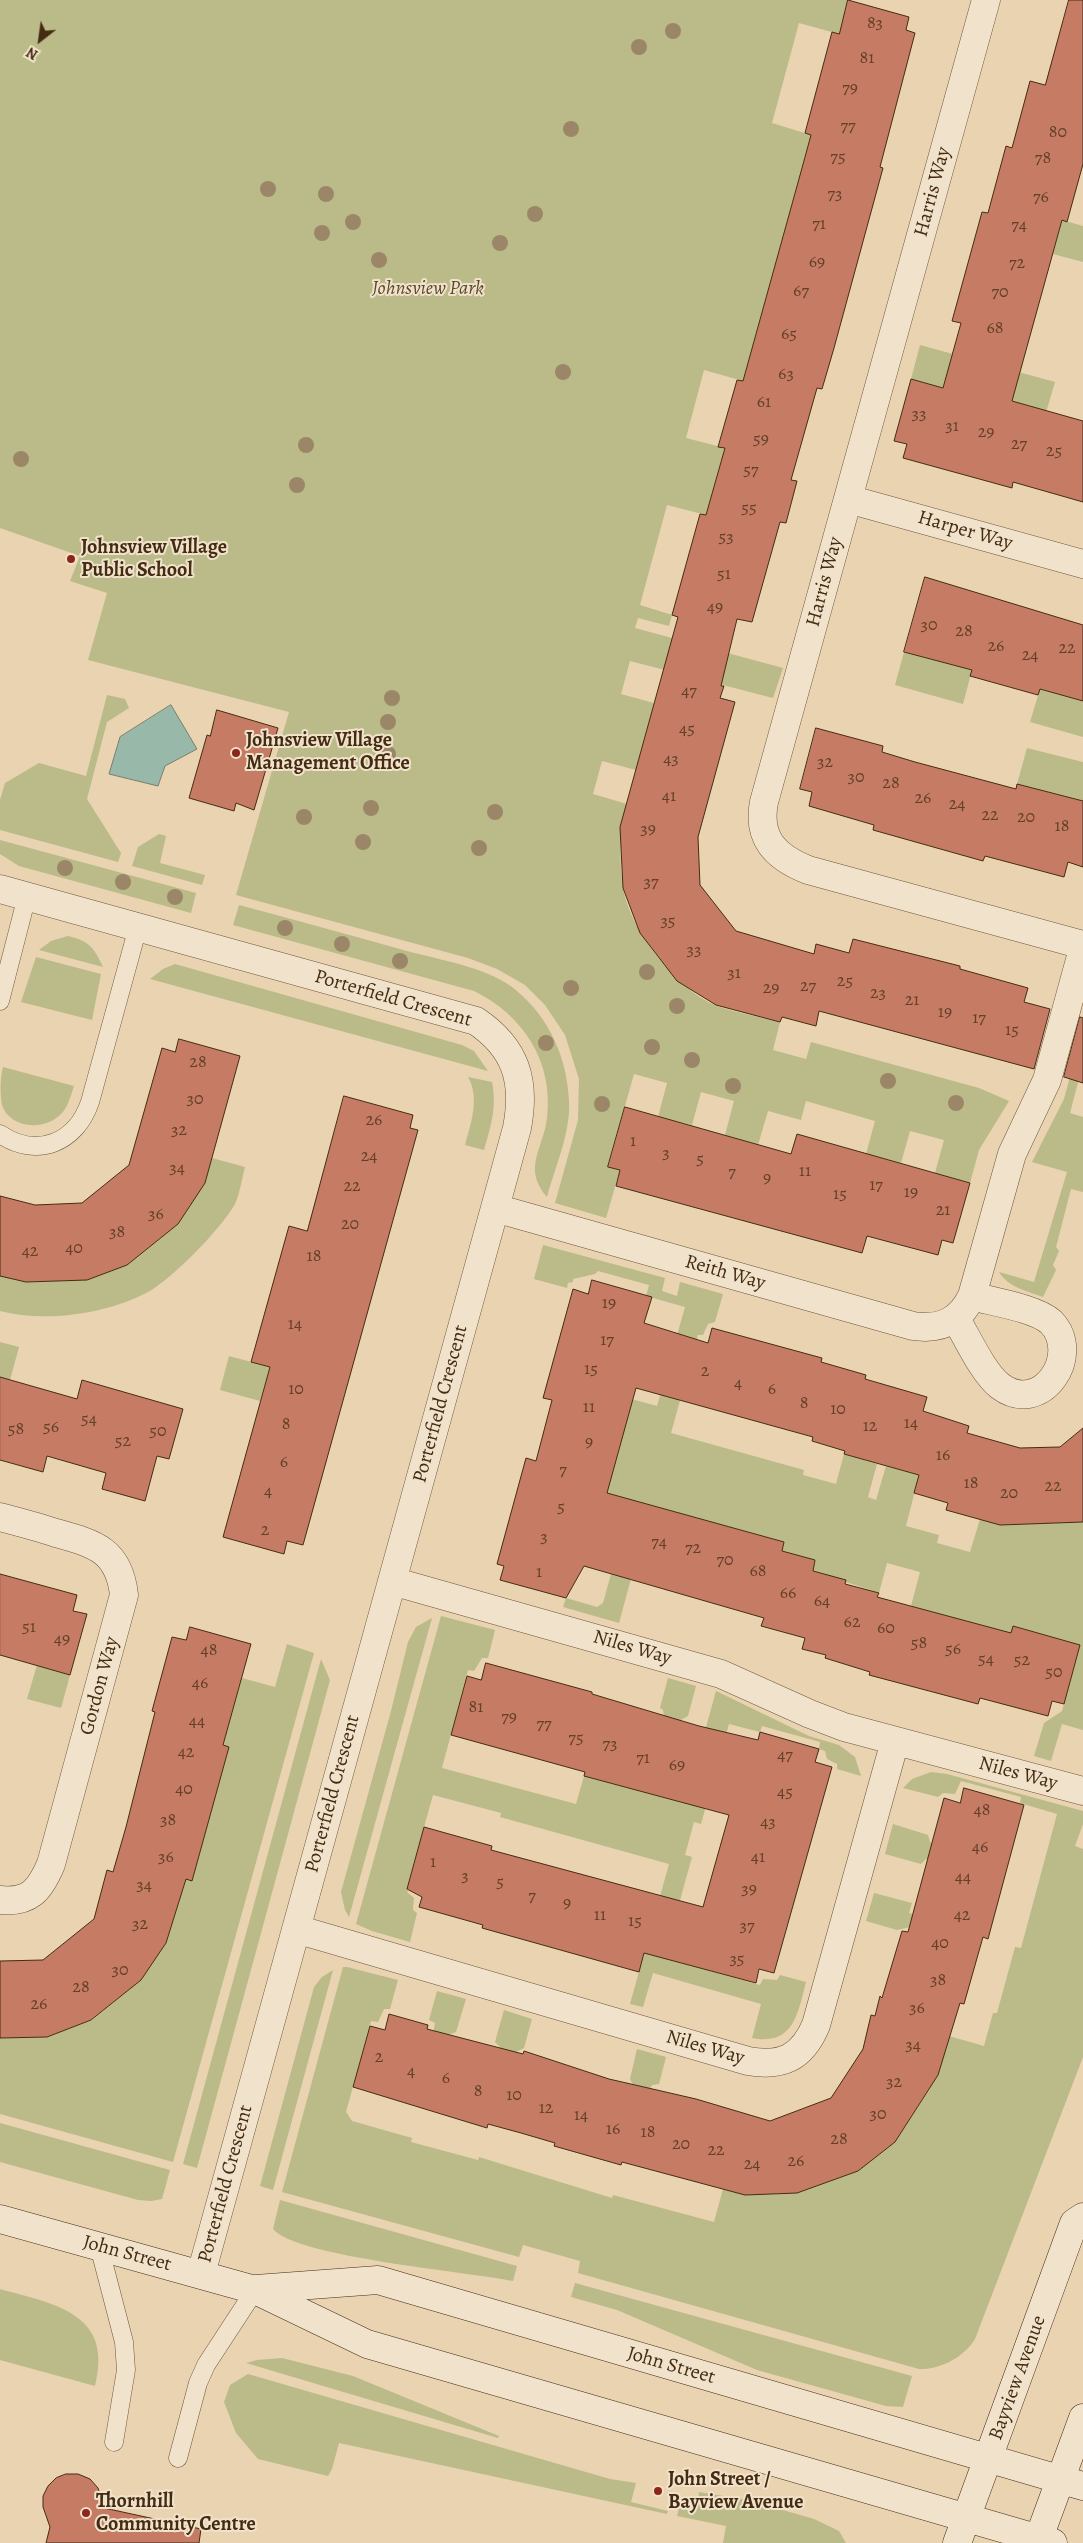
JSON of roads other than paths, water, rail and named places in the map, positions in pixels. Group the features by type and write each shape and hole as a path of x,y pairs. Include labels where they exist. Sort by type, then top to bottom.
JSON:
{"street":[{"name":"Harris Way","path":"986,0 764,802 762,823 776,852 785,859 808,870 1083,945"},
{"name":"Harper Way","path":"848,498 1083,564"},
{"name":"Porterfield Crescent","path":"0,889 476,1022 492,1033 510,1056 518,1074 522,1094 517,1128 201,2274"},
{"path":"972,1296 1035,1314 1056,1326 1061,1333 1066,1349 1064,1365 1057,1379 1044,1390 1031,1394 1012,1392 1000,1386 992,1377 956,1318 972,1296 1012,1154 1047,1080 1083,949"},
{"name":"Reith Way","path":"495,1208 913,1326 942,1326 956,1318"},
{"name":"Gordon Way","path":"0,1517 95,1545 111,1558 116,1566 121,1576 124,1595 51,1864 41,1883 27,1898 0,1900"},
{"name":"Niles Way","path":"392,1581 721,1674 827,1721 1083,1792"},
{"name":"Niles Way","path":"296,1929 748,2061 770,2064 781,2061 799,2052 806,2044 816,2025 895,1740"},
{"name":"Bayview Avenue","path":"957,2543 1074,2223 1083,2217"},
{"name":"John Street","path":"0,2219 255,2290 368,2344 1043,2542"},
{"name":"John Street","path":"255,2290 378,2280 1072,2483"},
{"path":"1043,2542 1072,2483 1083,2418"}],"lane":[{"path":"0,1001 27,896"},
{"path":"0,1134 16,1144 48,1145 68,1136 82,1121 90,1102 138,927"},
{"path":"99,2246 125,2351 126,2370 114,2442"},
{"path":"178,2458 198,2382 206,2365 255,2290"}],"place":[{"name":"Johnsview Village Public School","path":"71,559"},
{"name":"Johnsview Village Management Office","path":"236,753"},
{"name":"John Street / Bayview Avenue","path":"658,2491"},
{"name":"Thornhill Community Centre","path":"86,2513"}],"park label":[{"name":"Johnsview Park","path":"428,289"}]}
